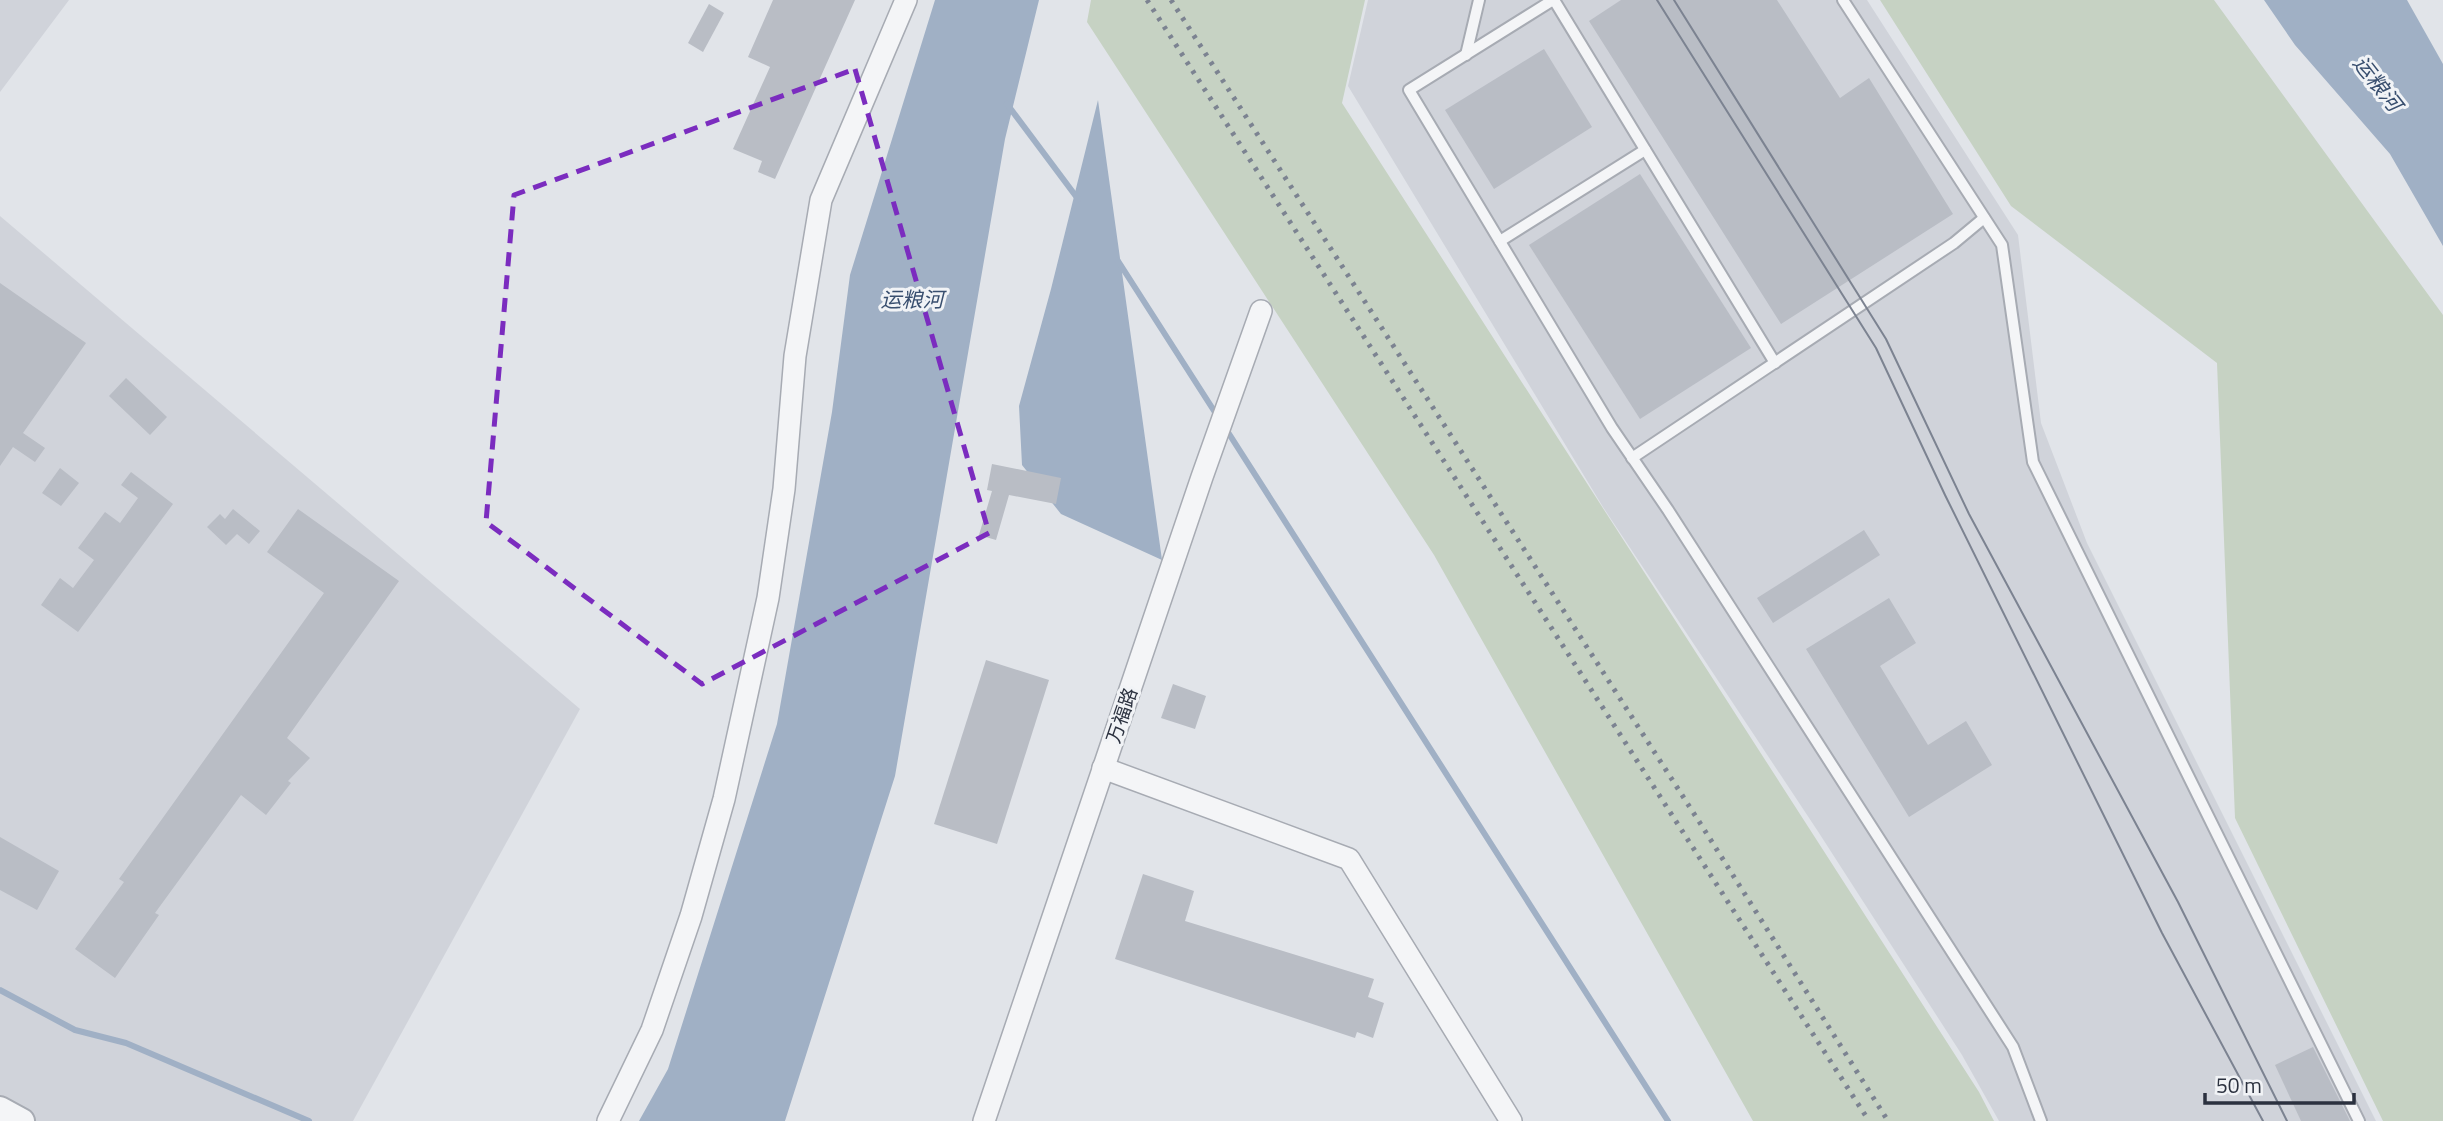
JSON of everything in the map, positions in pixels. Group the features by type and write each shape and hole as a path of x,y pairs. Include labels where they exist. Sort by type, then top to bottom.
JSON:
{"street":[{"path":"608,1121 652,1030 691,916 724,799 768,598 784,489 795,356 821,200 906,0"},
{"name":"万福路","path":"984,1121 1206,465 1261,311"},
{"path":"1103,768 1349,859 1511,1121"},
{"path":"0,1109 22,1121"}],"lane":[{"path":"1465,55 1479,0"},
{"path":"1775,363 1554,0 1409,90 1632,458 1676,522 2013,1046 2041,1121"},
{"path":"1843,0 2002,245 2033,462 2359,1121"},
{"path":"1500,241 1645,150"},
{"path":"1632,458 1954,243 1984,218"}],"highlighted area":[{"path":"855,69 989,533 702,684 486,522 514,195"}],"shaded area":[{"path":"0,0 69,0 0,92"},
{"path":"1368,0 1867,0 2018,235 2041,423 2087,543 2376,1121 1999,1121 1962,1055 1819,833 1603,507 1348,86"},
{"path":"0,216 580,709 353,1121 22,1121 0,1109"}],"green space":[{"path":"1091,0 1365,0 1342,103 1979,1092 1994,1121 1753,1121 1434,555 1087,22"},
{"path":"1880,0 2214,0 2443,315 2443,1121 2383,1121 2235,818 2217,363 2011,206"}],"water":[{"name":"运粮河","path":"935,0 1039,0 1005,139 895,776 785,1121 639,1121 668,1069 777,724 832,412 850,275"},
{"name":"运粮河","path":"2264,0 2407,0 2443,64 2443,246 2390,154 2295,45"},
{"path":"1098,100 1162,560 1061,514 1022,465 1019,406"}],"building":[{"path":"773,0 855,0 775,179 758,172 762,161 733,149 770,67 748,57"},
{"path":"1621,0 1777,0 1840,98 1869,78 1953,214 1781,324 1589,21"},
{"path":"709,4 724,13 703,52 688,43"},
{"path":"1544,49 1592,127 1494,189 1445,110"},
{"path":"1640,174 1751,348 1640,419 1529,245"},
{"path":"0,283 86,343 23,433 45,448 35,462 13,447 0,466"},
{"path":"126,378 167,417 150,435 109,396"},
{"path":"992,464 1061,478 1056,504 1009,495 996,540 979,535 992,491 987,490"},
{"path":"60,468 79,483 61,506 42,493"},
{"path":"131,472 173,504 78,632 41,605 60,578 73,588 94,560 78,548 105,512 120,523 138,498 121,485"},
{"path":"233,509 260,531 249,544 237,534 226,545 207,527 220,514 225,519"},
{"path":"298,509 399,581 287,738 310,758 288,781 291,783 266,815 241,795 155,913 159,915 115,978 75,949 124,882 119,879 324,593 267,552"},
{"path":"1864,530 1880,555 1773,623 1757,598"},
{"path":"1889,598 1916,643 1880,666 1928,745 1966,721 1992,765 1909,817 1806,649"},
{"path":"986,660 1049,680 997,844 934,824"},
{"path":"1173,684 1206,696 1195,729 1161,718"},
{"path":"0,837 59,871 37,910 0,890"},
{"path":"1143,874 1194,891 1185,921 1374,979 1368,997 1384,1003 1373,1038 1357,1032 1355,1038 1115,959"},
{"path":"2313,1047 2350,1121 2301,1121 2275,1065"}],"waterway":[{"path":"1007,104 1078,199"},
{"path":"1118,261 1218,417"},
{"path":"1224,426 1668,1121"},
{"path":"0,990 75,1030 126,1043 309,1121"}],"tram line":[{"path":"1657,0 1876,348 1945,495 2162,933 2263,1121"},
{"path":"1674,0 1886,339 1969,514 2178,902 2287,1121"}],"railway":[{"path":"1147,0 1869,1121"},
{"path":"1171,0 1700,823 1888,1121"}]}
